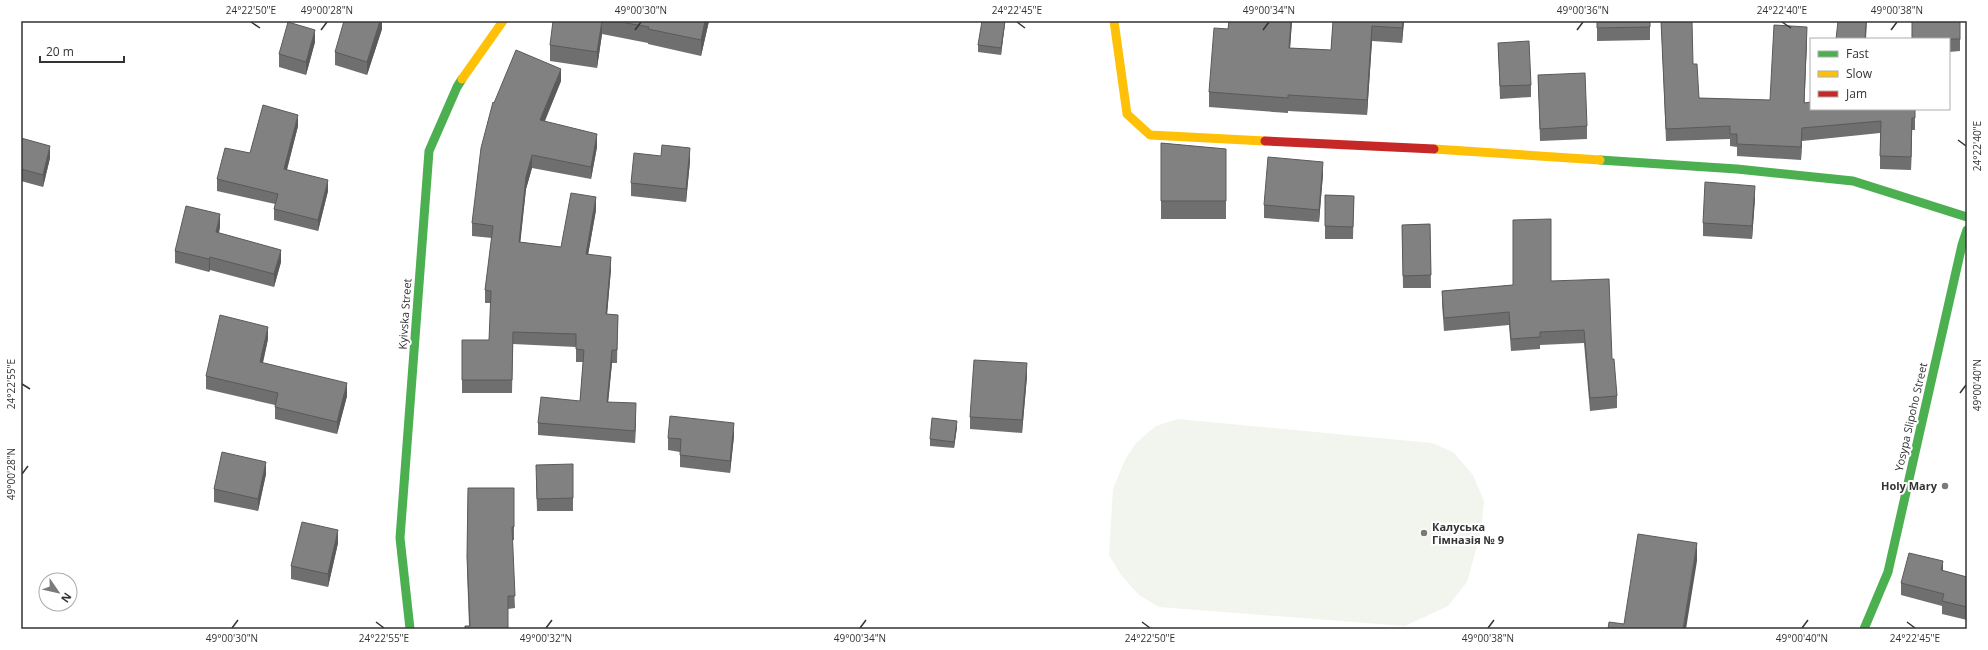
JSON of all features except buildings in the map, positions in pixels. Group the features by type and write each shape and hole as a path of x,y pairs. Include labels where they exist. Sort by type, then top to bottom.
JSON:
{"street":[{"name":"Kyivska Street","path":"410,629 400,538 429,151 457,87 503,21"},
{"path":"1114,21 1127,114 1150,135 1477,151 1745,170 1853,181 1967,217"},
{"name":"Yosypa Slipoho Street","path":"1864,629 1888,572 1962,245 1967,230"}],"shaded area":[{"path":"1178,419 1432,443 1453,452 1473,475 1484,501 1481,532 1467,582 1448,606 1405,626 1159,607 1139,595 1121,575 1109,555 1113,489 1125,460 1136,443 1156,426"}],"traffic: fast":[{"path":"410,629 400,538 429,151 457,87 462,79"},
{"path":"1600,160 1737,169 1853,181 1967,217"},
{"path":"1864,629 1888,572 1962,245 1967,230"}],"traffic: slow":[{"path":"462,79 503,21"},
{"path":"1114,21 1127,114 1150,135 1265,141"},
{"path":"1434,149 1600,160"}],"traffic: jam":[{"path":"1265,141 1434,149"}],"place":[{"name":"Holy Mary","path":"1945,486"},
{"name":"Калуська Гімназія № 9","path":"1424,533"}]}
